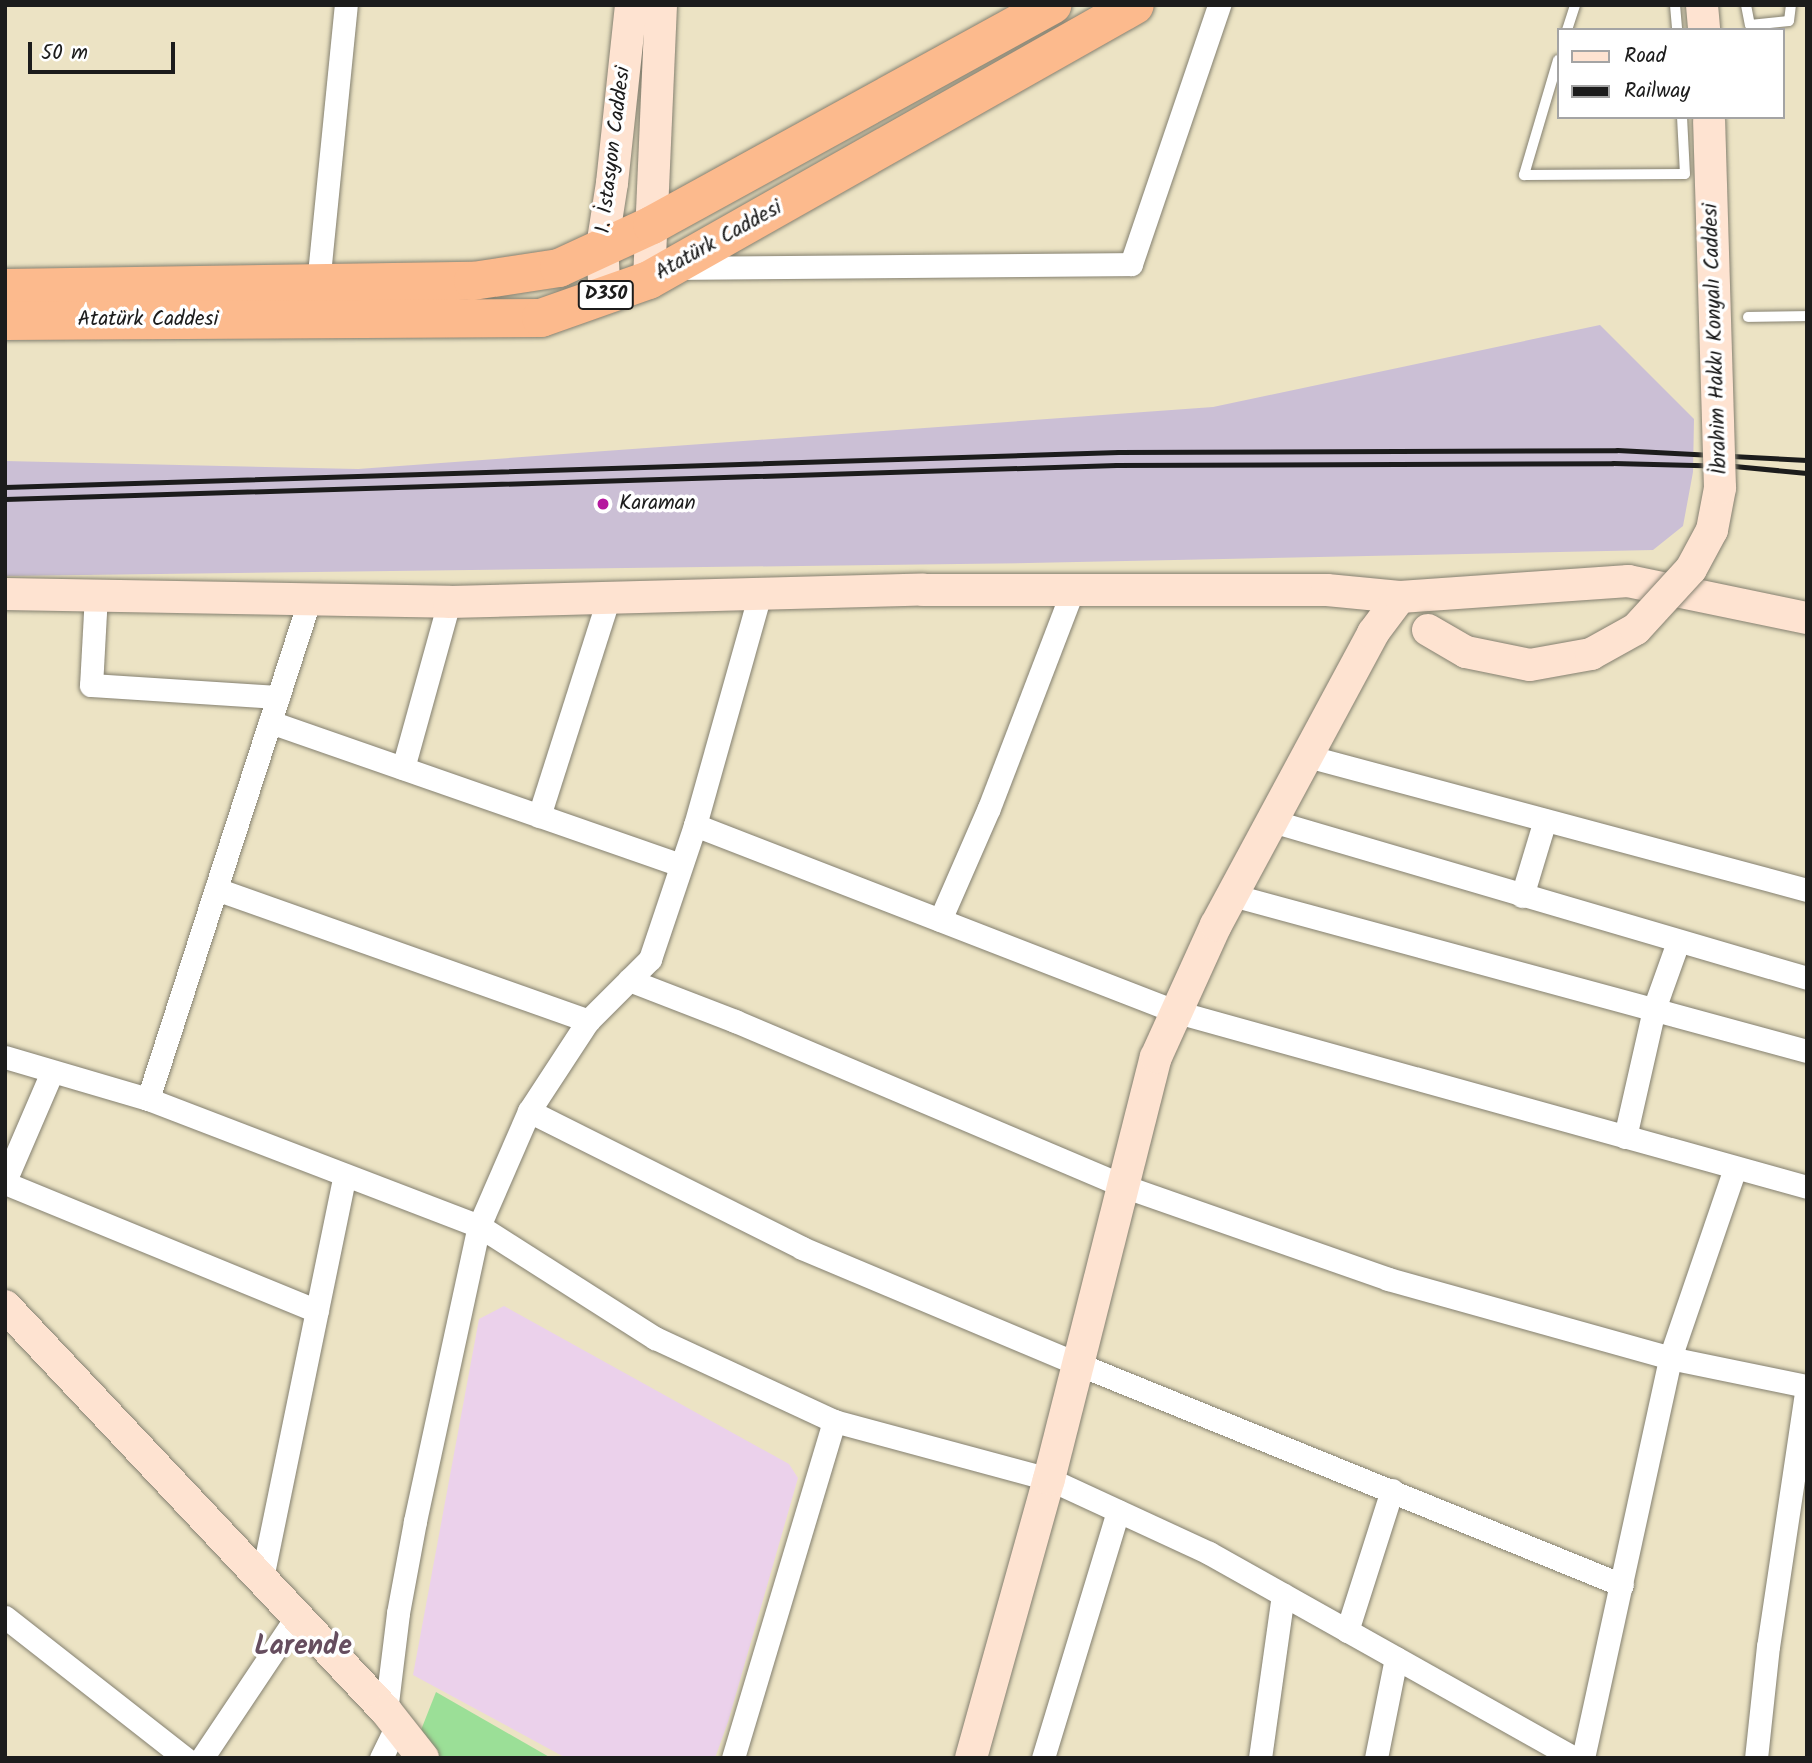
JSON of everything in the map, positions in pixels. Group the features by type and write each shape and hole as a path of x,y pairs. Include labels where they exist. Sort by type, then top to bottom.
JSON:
{"highway":[{"name":"Atatürk Caddesi","path":"5,288 473,281 559,268 652,225 1053,5"},
{"name":"Atatürk Caddesi","path":"5,321 541,318 660,274 1135,5"}],"street":[{"path":"318,284 346,5"},
{"name":"1. İstasyon Caddesi","path":"605,296 601,247 612,183 631,5"},
{"name":"1. İstasyon Caddesi","path":"660,274 652,225 661,5"},
{"path":"660,274 1131,264 1219,5"},
{"path":"1702,5 1704,28"},
{"name":"İbrahim Hakkı Konyalı Caddesi","path":"1373,633 1404,624 1428,631 1466,652 1530,665 1591,654 1636,629 1692,569 1712,530 1720,488 1700,119"},
{"path":"5,594 449,602 923,590 1327,590 1400,597 1628,581 1807,618"},
{"path":"940,920 989,808 1072,592"},
{"path":"96,594 91,685 278,697"},
{"path":"381,1758 392,1717 398,1613 415,1521 479,1226 529,1111 588,1021 650,959 695,825 760,594"},
{"path":"539,816 609,596"},
{"path":"971,1758 1049,1479 1156,1058 1232,895 1373,633 1400,597"},
{"path":"148,1099 310,598"},
{"path":"403,768 449,602"},
{"path":"270,722 681,865"},
{"path":"1307,756 1807,890"},
{"path":"1522,896 1545,820"},
{"path":"1272,821 1807,978"},
{"path":"695,825 1177,1012 1807,1188"},
{"path":"216,889 588,1021"},
{"path":"1232,895 1807,1051"},
{"path":"1625,1137 1654,1009 1678,942"},
{"path":"629,980 1124,1186 1388,1279 1670,1358 1807,1387 1798,1504 1768,1646 1756,1758"},
{"path":"5,1057 148,1099 479,1226 655,1338 834,1421 1049,1479 1209,1553 1574,1758"},
{"path":"52,1072 5,1182 317,1311"},
{"path":"529,1111 802,1248 1078,1364 1622,1585"},
{"path":"1583,1758 1670,1358 1735,1168"},
{"path":"262,1578 345,1175"},
{"path":"5,1306 392,1717 423,1758"},
{"path":"733,1758 834,1421"},
{"path":"1347,1631 1392,1490"},
{"path":"1043,1758 1118,1511"},
{"path":"1260,1758 1283,1595"},
{"path":"202,1758 297,1616"},
{"path":"5,1617 185,1758"},
{"path":"1376,1758 1396,1658"}],"lane":[{"path":"1568,28 1574,5"},
{"path":"1675,5 1677,28"},
{"path":"1746,5 1750,25 1789,22 1791,5"},
{"path":"1556,67 1524,174 1685,174 1700,119"},
{"path":"1748,317 1807,316"}],"shaded area":[{"path":"1600,325 1694,419 1693,472 1683,526 1653,550 1028,563 5,576 5,461 358,469 1213,407"},
{"path":"504,1306 789,1464 798,1478 728,1722 715,1758 566,1758 413,1675 479,1319"}],"green space":[{"path":"436,1692 551,1758 437,1758 419,1735"}],"railway":[{"path":"5,487 1118,452 1617,450 1807,460"},
{"path":"5,499 1116,465 1613,463 1734,466 1807,473"}],"place":[{"name":"Karaman","path":"603,504"}],"district":[{"name":"Larende","path":"303,1647"}]}
